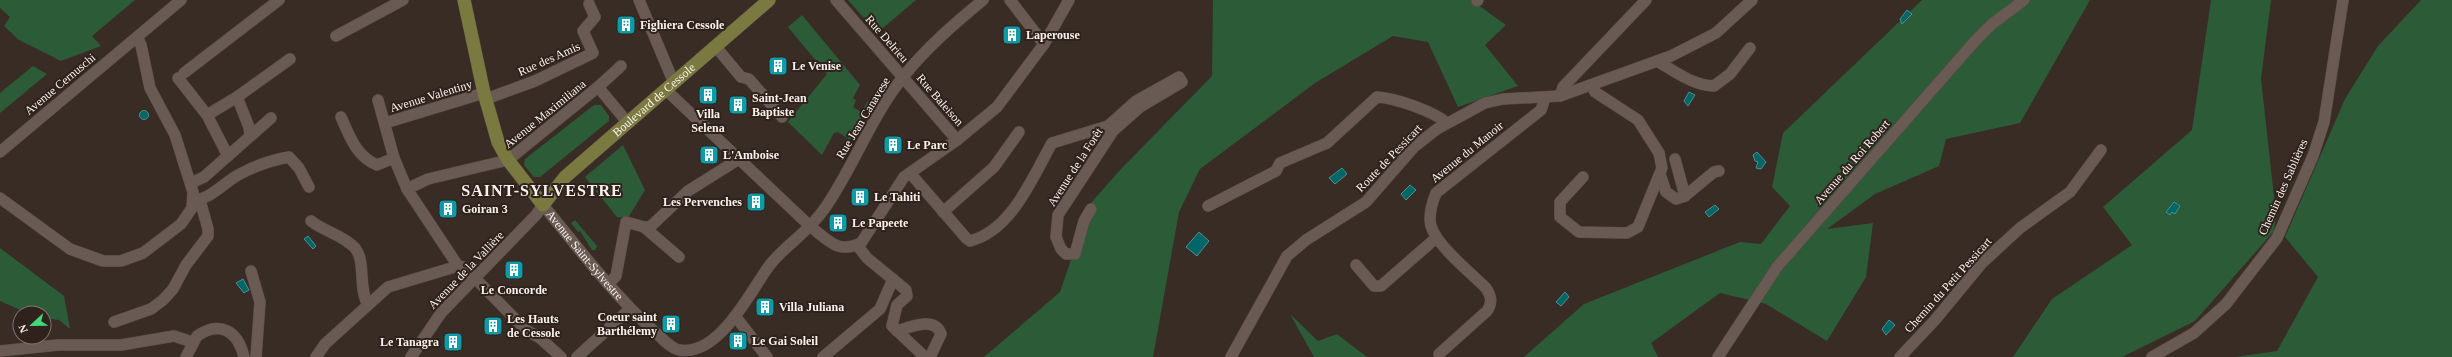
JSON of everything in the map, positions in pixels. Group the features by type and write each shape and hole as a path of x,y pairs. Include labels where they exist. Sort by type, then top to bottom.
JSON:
{"main road":[{"name":"Avenue Saint-Sylvestre","path":"464,0 485,96 498,142 508,160 544,205"},
{"name":"Boulevard de Cessole","path":"544,205 565,177 769,0"}],"street":[{"name":"Avenue Cernuschi","path":"0,152 181,0"},
{"path":"228,156 207,115 181,76 279,0"},
{"path":"336,36 403,0"},
{"path":"639,0 670,86 739,159 811,227 835,246 850,249 861,243 904,177 957,140 997,107 1044,44 1069,0"},
{"name":"Rue Delrieu","path":"836,0 903,77"},
{"name":"Rue Jean Canavese","path":"690,350 719,336 735,316 770,265 811,227 826,207 884,103 903,77 946,31 983,0"},
{"path":"1010,0 1044,44"},
{"path":"1560,96 1563,87 1646,0"},
{"name":"Route de Pessicart","path":"1231,357 1287,256 1306,240 1366,202 1426,136 1447,123 1489,102 1560,96 1592,86 1689,48 1716,32 1752,0"},
{"name":"Avenue du Roi Robert","path":"1718,357 1777,267 1975,41 1992,24 2024,0"},
{"name":"Chemin des Sablières","path":"2152,357 2194,333 2226,304 2277,238 2313,156 2324,122 2343,0"},
{"name":"Rue des Amis","path":"485,96 535,81 593,54 583,31 595,17 589,4"},
{"path":"114,322 151,309 163,300 173,289 180,273 208,236 208,229 190,184 175,135 150,88 141,45 137,37"},
{"path":"716,47 741,76 749,79 782,117"},
{"path":"1657,61 1688,80 1704,86 1714,86 1730,74 1750,48"},
{"path":"207,115 237,97 290,59"},
{"name":"Avenue Maximiliana","path":"508,160 598,87 621,66"},
{"name":"Rue Baleison","path":"903,77 957,140"},
{"name":"Avenue de la Forêt","path":"910,173 970,242 990,233 1013,210 1052,143 1108,126 1136,101 1179,77 1182,82 1140,107 1113,131 1058,215 1056,237 1061,249 1066,254 1075,254 1084,221 1091,209"},
{"path":"1583,178 1560,202 1560,217 1579,232 1627,233 1638,227 1662,168 1659,153 1638,120 1595,92 1592,86"},
{"name":"Avenue Maximiliana","path":"598,87 628,123"},
{"name":"Avenue Valentiny","path":"384,123 485,96"},
{"path":"237,97 249,127 250,136"},
{"path":"1208,206 1276,171 1280,163 1327,143 1377,98 1385,98 1431,113 1447,123"},
{"name":"Avenue du Manoir","path":"1439,354 1472,325 1491,304 1490,295 1486,288 1436,238 1431,225 1430,208 1436,193 1541,110 1545,98"},
{"name":"Avenue Valentiny","path":"378,100 394,158 407,189 458,266 463,267 476,278 526,330 540,338 561,357"},
{"path":"341,117 357,151 372,163 377,165 394,158"},
{"path":"190,184 204,177 271,118"},
{"path":"943,212 994,167 1019,132"},
{"name":"Chemin du Petit Pessicart","path":"1900,357 1939,315 1982,263 2020,228 2070,192 2101,150"},
{"path":"0,198 70,249 111,262 131,259 155,245 181,224 197,200 241,173 268,161 289,157 299,168 309,187"},
{"path":"608,284 616,276 626,222 644,227 650,227 688,191 739,159"},
{"path":"1675,159 1686,196"},
{"path":"407,189 428,179 508,160"},
{"path":"1660,174 1666,192 1676,199 1686,196 1714,172 1719,171"},
{"name":"Avenue de la Vallière","path":"411,357 441,313 544,205"},
{"name":"Avenue Saint-Sylvestre","path":"544,205 630,309 670,346 679,350 690,350"},
{"path":"311,221 322,230 340,236 355,248 359,254 362,293 368,305"},
{"path":"644,227 679,258"},
{"path":"1356,265 1374,286 1381,286 1436,238"},
{"path":"857,245 867,258 906,290 907,296 897,305 892,326 925,357"},
{"path":"316,357 325,344 368,305 380,292 395,284 458,266"},
{"path":"251,271 260,302 256,357"},
{"path":"824,357 880,309 893,279"},
{"path":"577,357 630,309"},
{"path":"735,316 767,357"},
{"path":"897,331 924,324 933,324 939,329 941,334 930,357"},
{"path":"186,357 192,342 197,336 210,329 224,329 235,336 244,357"},
{"path":"0,351 58,345 121,345 174,336 192,342"}],"green space":[{"path":"0,0 135,0 92,36 101,46 61,61 19,40 4,26 10,17 0,8"},
{"path":"848,0 916,0 877,33"},
{"path":"1213,0 1471,0 1506,25 1485,45 1518,86 1458,107 1428,42 1393,36 1315,83 1200,169 1179,212 1153,357 984,357 1060,292 1090,204 1121,169 1212,76"},
{"path":"1922,0 2090,0 2020,123 1946,139 1939,166 1875,194 1827,229 1873,223 1866,277 1827,341 1766,304 1720,293 1651,343 1658,357 1524,357 1584,304 1740,242 1761,244 1790,206 1772,187 1783,133"},
{"path":"2211,0 2271,0 2261,79 2276,215 2274,231 2195,321 2122,357 2013,357 2052,299 2132,245 2103,207 2192,130"},
{"path":"2421,0 2452,0 2452,357 2235,357 2277,351 2318,277 2285,237 2345,99 2378,46"},
{"path":"802,15 860,85 853,98 856,100 853,107 861,112 868,101 870,102 850,140 838,132 834,133 822,155 788,122 827,74 788,27"},
{"path":"33,66 47,74 0,113 0,93"},
{"path":"594,105 601,105 609,116 609,121 540,177 534,177 524,165 525,159"},
{"path":"623,145 645,190 628,218 617,217 585,177"},
{"path":"575,220 597,246 595,250 592,250 580,231 578,232 571,223"},
{"path":"0,248 64,296 70,329 59,320 52,319 52,305 12,305 12,306 0,301"},
{"path":"1290,314 1318,341 1337,334 1367,357 1314,357"}],"water":[{"path":"1907,10 1912,14 1902,24 1900,19"},
{"path":"1689,92 1695,95 1688,106 1684,101"},
{"path":"144,110 149,115 144,120 139,115"},
{"path":"1757,152 1766,162 1761,169 1756,168 1758,162 1755,161 1753,155"},
{"path":"1342,168 1347,174 1335,184 1329,178"},
{"path":"1410,185 1416,190 1406,200 1401,194"},
{"path":"2174,202 2180,206 2175,214 2172,212 2170,215 2166,212"},
{"path":"1715,205 1719,209 1709,217 1705,212"},
{"path":"1199,232 1209,241 1197,256 1186,247"},
{"path":"308,236 316,246 313,249 304,239"},
{"path":"243,279 249,290 244,293 236,283"},
{"path":"1565,292 1569,297 1561,306 1556,302"},
{"path":"1889,320 1895,325 1886,335 1882,329"}],"place":[{"name":"Fighiera Cessole","path":"626,25"},
{"name":"Laperouse","path":"1012,35"},
{"name":"Le Venise","path":"778,66"},
{"name":"Villa Selena","path":"708,95"},
{"name":"Saint-Jean Baptiste","path":"738,105"},
{"name":"Le Parc","path":"893,145"},
{"name":"L'Amboise","path":"709,155"},
{"name":"Le Tahiti","path":"860,197"},
{"name":"Les Pervenches","path":"756,202"},
{"name":"Goiran 3","path":"448,209"},
{"name":"Le Papeete","path":"838,223"},
{"name":"Le Concorde","path":"514,270"},
{"name":"Villa Juliana","path":"765,307"},
{"name":"Coeur saint Barthélemy","path":"671,324"},
{"name":"Les Hauts de Cessole","path":"493,326"},
{"name":"Le Gai Soleil","path":"738,341"},
{"name":"Le Tanagra","path":"453,342"}],"district":[{"name":"SAINT-SYLVESTRE","path":"542,190"}]}
